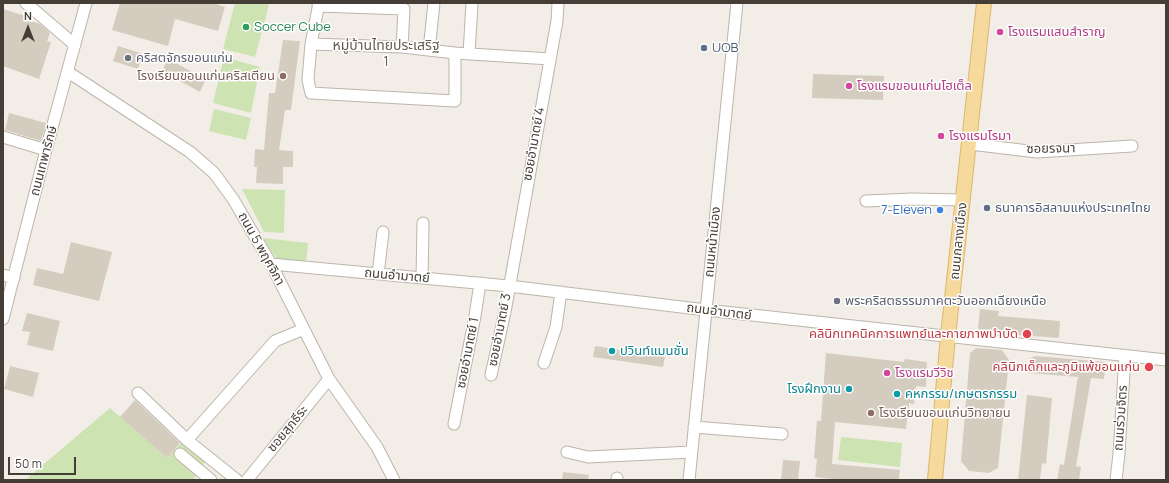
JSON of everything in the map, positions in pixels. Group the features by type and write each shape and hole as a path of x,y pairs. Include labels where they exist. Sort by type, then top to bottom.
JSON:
{"main road":[{"name":"ถนนกลางเมือง","path":"935,480 948,336 964,200 984,3"}],"street":[{"path":"26,3 75,45"},
{"name":"ถนนเทพารักษ์","path":"3,319 8,277 46,150 86,3"},
{"path":"429,50 434,3"},
{"path":"469,54 472,3"},
{"name":"ซอยอำมาตย์ 4","path":"509,286 557,21 558,3"},
{"name":"ถนนหน้าเมือง","path":"689,480 737,3"},
{"path":"402,47 404,9 318,4 311,44 308,80 311,93 455,100 455,53"},
{"path":"311,44 402,47 455,53 550,59"},
{"name":"ถนน 5 พฤศจิกา","path":"68,72 190,152 214,173 233,199 272,264 329,379 377,448 394,480"},
{"path":"3,137 46,150"},
{"name":"ซอยรจนา","path":"970,144 1036,152 1132,146"},
{"path":"866,201 912,199 964,200"},
{"path":"422,278 423,223"},
{"path":"378,274 383,232"},
{"name":"ถนนอำมาตย์","path":"272,264 509,286 706,310 948,336 1022,346 1166,360"},
{"name":"ซอยอำมาตย์ 1","path":"454,424 480,283"},
{"name":"ซอยอำมาตย์ 3","path":"491,375 509,286"},
{"path":"544,363 556,327 561,292"},
{"path":"187,440 275,342 304,329"},
{"name":"ถนนร่วมจิตร","path":"1116,480 1120,454 1125,356"},
{"name":"ซอยสุภธีระ","path":"247,480 329,379"},
{"path":"138,393 187,440 237,480"},
{"path":"694,427 782,434"},
{"path":"567,452 588,457 692,452"},
{"path":"180,454 211,480"}],"green space":[{"name":"Soccer Cube","path":"235,3 262,3 269,5 255,57 223,49"},
{"path":"224,57 260,67 251,113 213,103"},
{"path":"214,109 251,118 246,140 209,131"},
{"path":"242,189 285,190 284,233 264,232"},
{"path":"262,238 308,243 306,263 277,259"},
{"path":"110,408 167,458 182,442 206,460 193,480 25,480"},
{"path":"841,437 902,443 900,467 838,460"}],"building":[{"path":"120,3 213,3 225,7 218,31 175,19 168,46 112,30"},
{"path":"3,9 26,16 25,19 40,24 50,33 47,41 51,42 39,79 3,66"},
{"path":"283,40 300,41 291,110 285,110 279,150 293,151 293,167 283,167 283,184 256,183 257,167 254,167 255,149 264,150 269,93 275,93"},
{"name":"คริสตจักรขอนแก่น","path":"118,46 143,54 138,69 113,61"},
{"path":"168,59 206,79 200,92 162,71"},
{"path":"813,74 884,76 883,100 812,98"},
{"path":"9,113 46,123 41,141 5,130"},
{"path":"71,242 112,252 99,301 33,285 37,268 63,274"},
{"path":"980,309 999,311 998,316 1060,321 1059,338 981,331 978,328"},
{"path":"27,313 60,321 53,351 27,345 30,332 22,331"},
{"name":"ปวินท์แมนชั่น","path":"595,346 665,357 663,367 593,357"},
{"path":"976,348 1002,350 1009,360 998,468 989,473 969,471 961,461 970,353"},
{"path":"826,353 904,362 905,359 927,362 926,387 916,386 914,404 909,403 906,429 835,422 832,464 900,470 899,480 842,480 815,477 817,459 814,458 817,421 821,421"},
{"path":"1035,356 1106,362 1104,379 1091,378 1076,466 1081,467 1079,480 1057,480 1060,464 1064,465 1078,377 1029,373 1029,359"},
{"path":"10,366 39,373 33,397 4,389"},
{"path":"1027,395 1052,398 1046,464 1042,463 1040,480 1018,480"},
{"path":"135,400 180,443 167,458 120,417"},
{"path":"783,460 800,461 798,480 781,480"},
{"path":"563,472 589,475 588,480 562,480"}],"place":[{"name":"Soccer Cube","path":"246,27"},
{"name":"โรงแรมแสนสำราญ","path":"1000,32"},
{"name":"UOB","path":"704,48"},
{"name":"คริสตจักรขอนแก่น","path":"128,58"},
{"name":"โรงเรียนขอนแก่นคริสเตียน","path":"283,76"},
{"name":"โรงแรมขอนแก่นโฮเต็ล","path":"849,86"},
{"name":"โรงแรมโรมา","path":"941,136"},
{"name":"ธนาคารอิสลามแห่งประเทศไทย","path":"987,208"},
{"name":"7-Eleven","path":"940,210"},
{"name":"พระคริสตธรรมภาคตะวันออกเฉียงเหนือ","path":"837,301"},
{"name":"คลินิกเทคนิคการแพทย์และกายภาพบำบัด","path":"1027,334"},
{"name":"ปวินท์แมนชั่น","path":"612,351"},
{"name":"คลินิกเด็กและภูมิแพ้ขอนแก่น","path":"1149,367"},
{"name":"โรงแรมวีวิช","path":"887,373"},
{"name":"โรงฝึกงาน","path":"849,389"},
{"name":"คหกรรม/เกษตรกรรม","path":"897,394"},
{"name":"โรงเรียนขอนแก่นวิทยายน","path":"871,413"}],"district":[{"name":"หมู่บ้านไทยประเสริฐ 1","path":"386,54"}]}
